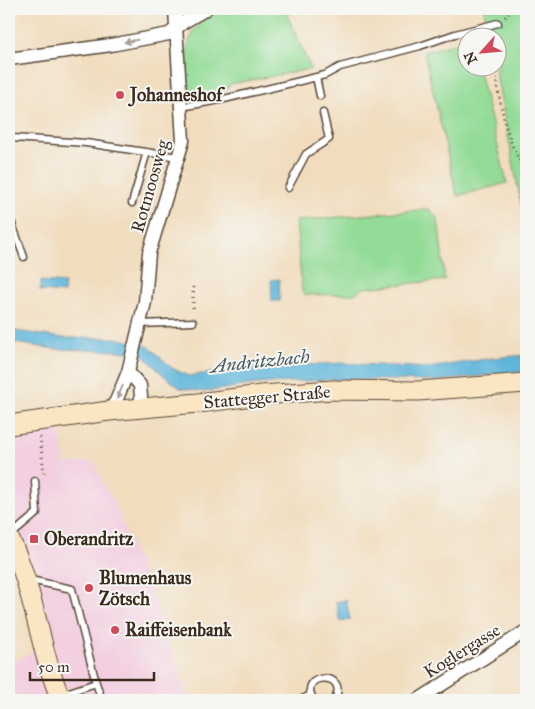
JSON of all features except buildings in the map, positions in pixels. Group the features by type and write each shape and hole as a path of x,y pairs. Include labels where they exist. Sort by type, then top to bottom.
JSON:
{"street":[{"name":"Rotmoosweg","path":"109,411 128,372 145,302 149,253 183,142 175,9"},
{"path":"9,59 111,45 169,34 184,22 206,9"},
{"path":"128,372 140,385 142,408"},
{"name":"Stattegger Straße","path":"9,425 109,411 261,395 333,390 418,391 526,383"},
{"path":"9,538 19,557 40,637 60,698"},
{"name":"Koglergasse","path":"418,700 526,631"}],"lane":[{"path":"181,107 220,100 325,75 340,67 420,46 455,34 498,24"},
{"path":"316,77 320,96"},
{"path":"288,188 306,154 329,139 323,113"},
{"path":"9,141 13,138 86,143 178,157"},
{"path":"132,203 147,152"},
{"path":"9,221 11,221 24,257"},
{"path":"139,329 193,322"},
{"path":"9,538 37,513 35,481"},
{"path":"26,579 72,589 102,700"},
{"path":"300,700 312,698 310,690 314,682 317,679 326,678 330,679 336,686 337,695 334,700"},
{"path":"60,698 96,683"}],"path":[{"path":"497,78 500,101 514,149 526,167"},
{"path":"193,287 193,322"}],"shaded area":[{"path":"47,430 60,430 65,464 94,461 105,488 111,495 150,590 189,700 9,700 9,664 52,642 23,537 9,522 9,440 40,436"}],"green space":[{"path":"218,9 295,9 287,15 311,69 230,84 222,94 200,97 188,90 187,53 192,35 206,18"},
{"path":"526,9 526,230 497,78 508,78 508,28 488,28 484,10"},
{"path":"458,43 458,78 481,78 507,183 457,196 424,52"},
{"path":"429,209 438,219 445,280 363,288 354,294 305,295 302,292 296,221"}],"water":[{"path":"279,279 280,301 272,301 271,280"},
{"path":"41,281 65,283 64,293 40,291"},
{"path":"9,330 63,338 116,338 148,346 172,368 188,376 245,368 342,363 428,368 526,355 526,371 437,381 342,379 256,384 204,392 180,388 162,374 143,355 120,351 54,349 9,342"},
{"path":"346,600 350,619 340,621 336,602"}],"place":[{"name":"Johanneshof","path":"120,95"},
{"name":"Oberandritz","path":"34,539"},
{"name":"Blumenhaus Zötsch","path":"89,588"},
{"name":"Raiffeisenbank","path":"115,630"}],"water label":[{"name":"Andritzbach","path":"260,361"}]}
